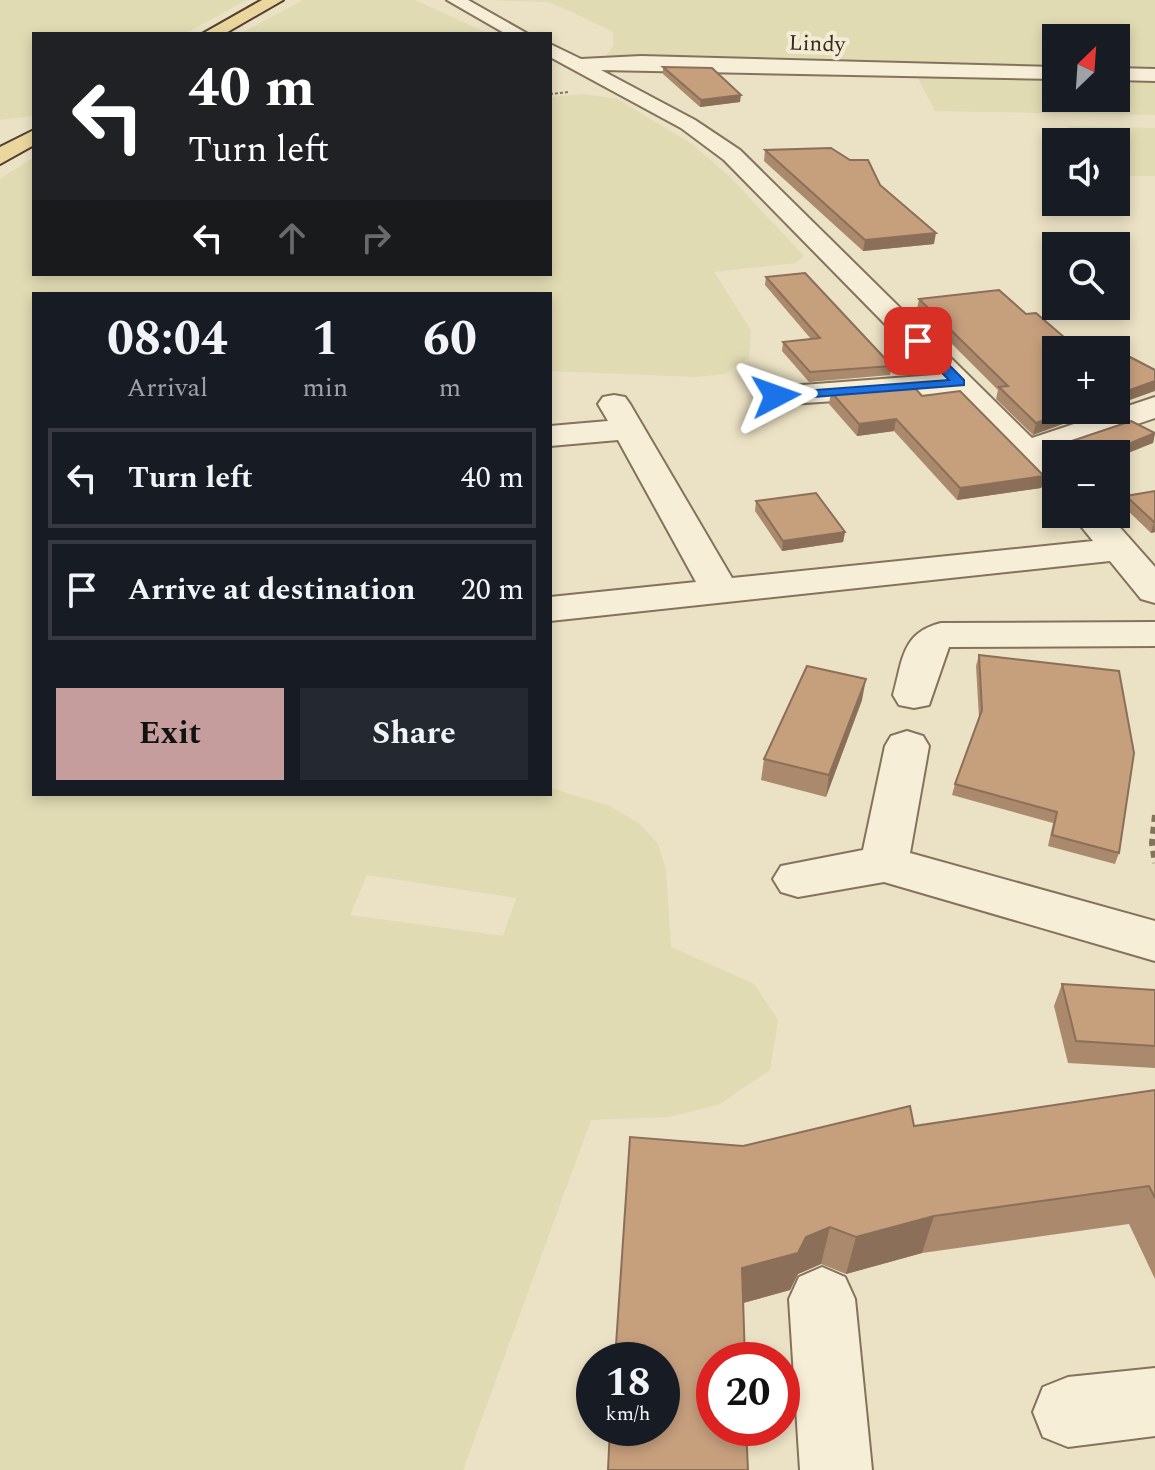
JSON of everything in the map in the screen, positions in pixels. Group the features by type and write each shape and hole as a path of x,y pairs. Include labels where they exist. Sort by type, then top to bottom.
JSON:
{"main road":[{"path":"215,32 275,0"},
{"path":"0,157 32,137"}],"street":[{"path":"455,0 515,32"},
{"path":"552,51 704,134 732,155 1042,466"},
{"name":"Lindy","path":"578,65 641,62 1042,73"},
{"path":"1130,74 1155,75"},
{"path":"776,396 959,383"},
{"path":"1025,449 1054,443 1155,407"},
{"path":"552,435 622,416 720,591"},
{"path":"1102,528 1155,591"},
{"path":"552,609 1121,549"},
{"path":"914,695 928,642 941,635 1155,634"},
{"path":"884,864 907,746"},
{"path":"798,879 884,864 1155,941"},
{"path":"822,1299 836,1470"},
{"path":"1068,1412 1155,1402"}],"path":[{"path":"1155,815 1152,843 1155,863"}],"shaded area":[{"path":"0,0 247,0 188,32 32,32 32,116 0,120"},
{"path":"303,0 415,0 485,32 244,32"},
{"path":"488,0 1155,0 1155,73 1130,72 1130,24 1042,24 1042,71 611,60 606,56 613,46 613,32 548,2"},
{"path":"915,73 1042,75 1042,112 1130,112 1130,76 1155,76 1155,115 935,111"},
{"path":"582,94 617,99 692,144 730,177 804,256 796,263 714,272 751,330 749,358 725,374 695,377 552,371 552,292 32,292 32,796 552,796 552,789 610,806 640,824 658,844 666,870 671,947 754,984 778,1020 770,1070 720,1104 669,1117 591,1120 463,1470 0,1470 0,179 32,158 32,276 552,276 552,97","holes":["367,875 516,898 503,936 350,915"]},
{"path":"1068,126 1155,128 1155,176 1130,176 1130,128"}],"building":[{"path":"663,67 712,68 741,95 701,100"},
{"path":"831,148 850,160 868,160 880,185 936,233 865,240 765,150"},
{"path":"805,273 892,366 810,372 783,342 820,338 766,277"},
{"path":"999,290 1026,314 1036,313 1063,336 1042,336 1042,421 1036,423 999,387 1008,386 919,299"},
{"path":"1130,357 1155,370 1155,381 1130,390"},
{"path":"914,387 922,396 960,391 1042,476 960,488 896,419 859,424 831,392"},
{"path":"1130,421 1155,433 1130,443 1130,440 1075,440 1130,424"},
{"path":"1155,491 1155,522 1130,500 1130,495"},
{"path":"816,493 845,532 783,541 756,501"},
{"path":"979,655 1119,671 1134,753 1119,853 1052,835 1057,812 955,784 982,710"},
{"path":"807,666 866,679 829,775 764,759"},
{"path":"1062,984 1155,990 1155,1046 1076,1041"},
{"path":"1155,1090 1155,1198 1149,1186 934,1216 856,1237 830,1227 806,1237 798,1253 742,1268 744,1342 696,1342 696,1446 747,1446 748,1470 608,1470 609,1446 680,1446 680,1342 616,1342 630,1137 743,1146 910,1106 914,1126"}],"route":[{"path":"776,396 959,383 918,341"}]}
